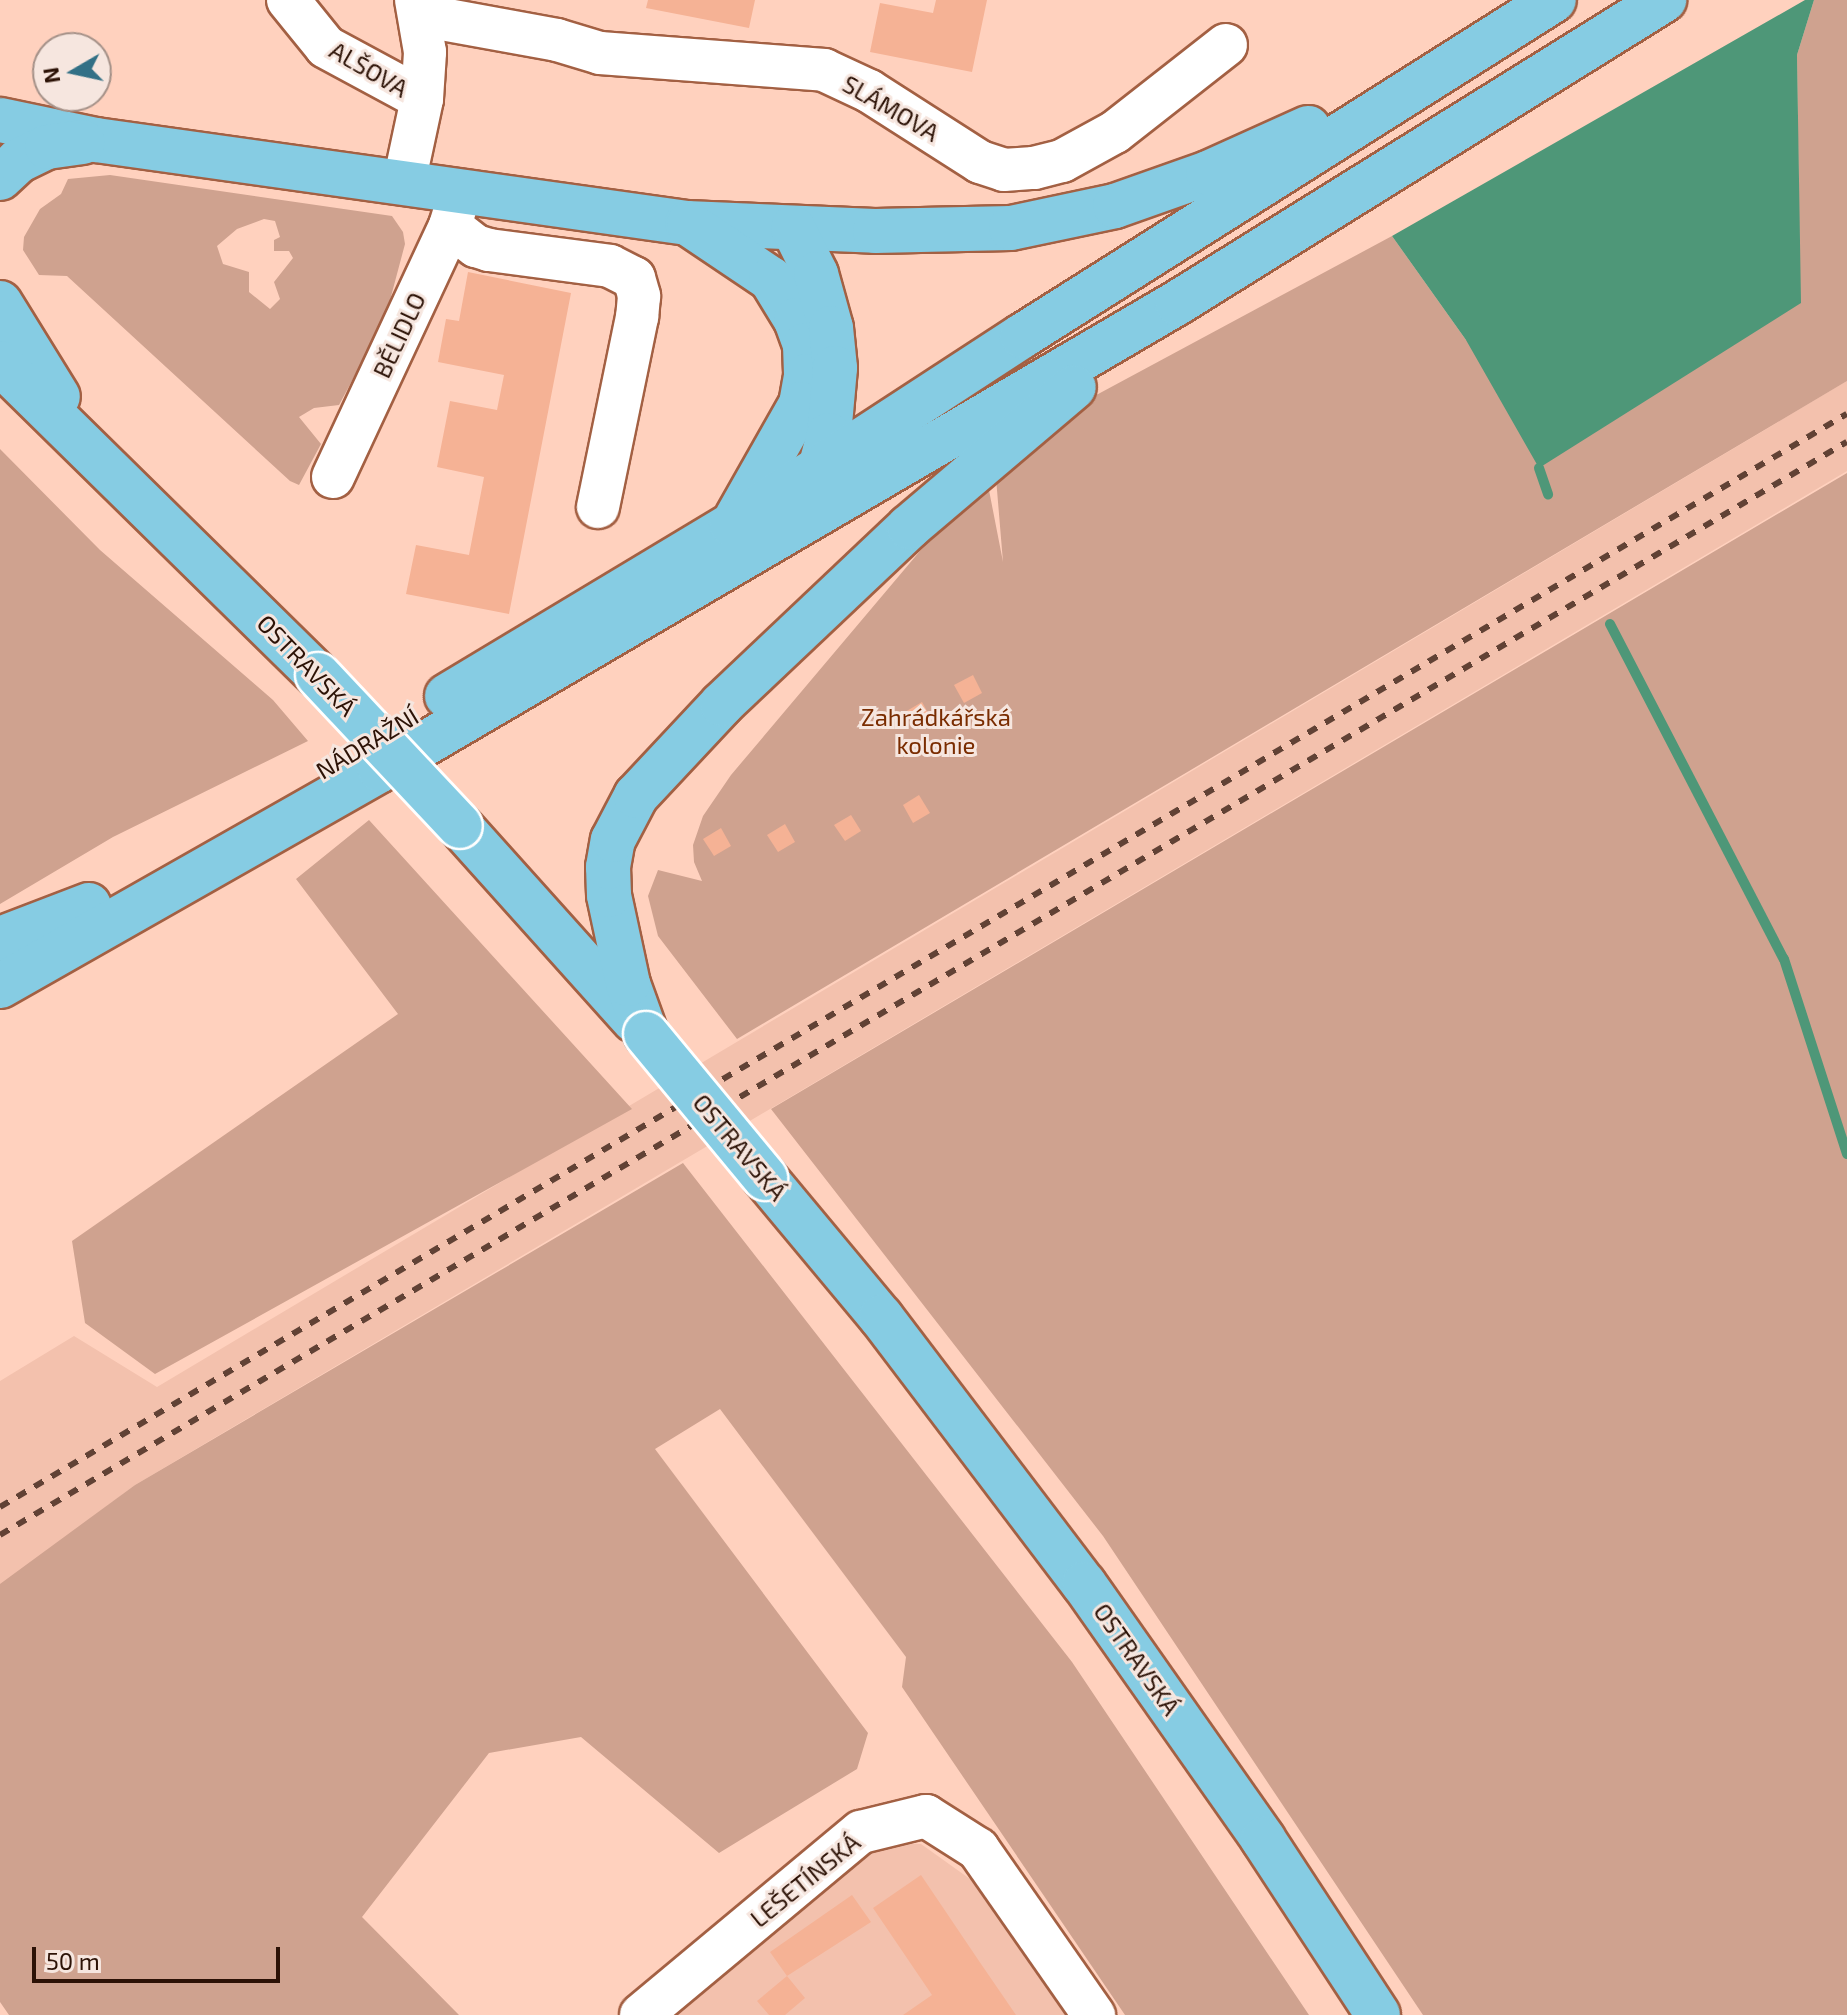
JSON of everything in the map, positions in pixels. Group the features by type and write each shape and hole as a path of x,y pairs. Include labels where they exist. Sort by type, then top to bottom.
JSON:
{"main road":[{"path":"0,986 749,535 1177,303 1664,0"},
{"path":"749,535 820,469 1536,10"},
{"path":"0,120 96,140 404,183 455,209 793,228 945,231 1011,228 1115,206 1208,173 1309,128 1536,10"},
{"path":"0,178 18,161 47,147 96,140"},
{"path":"687,223 771,279 796,320 805,345 806,376 801,404 749,535"},
{"path":"793,228 816,274 831,328 835,402 820,469"},
{"path":"0,303 88,447"},
{"path":"646,1034 625,971 609,895 608,867 613,840 636,796 722,704 951,489 1177,303"},
{"name":"OSTRAVSKÁ","path":"7,374 88,447 318,675 460,826 646,1034 881,1317 1084,1584 1263,1839 1378,2015"},
{"name":"NÁDRAŽNÍ","path":"0,958 749,535"},
{"path":"0,939 89,905"}],"street":[{"name":"ALŠOVA","path":"288,0 326,47 422,99"},
{"name":"SLÁMOVA","path":"404,183 422,99 425,52 418,8 600,53 824,70 869,91 980,162 1004,170 1062,161 1115,132 1226,45"},
{"name":"BĚLIDLO","path":"333,477 455,209"},
{"path":"455,209 476,246 610,266 634,278 639,296 637,317 598,507"},
{"name":"LEŠETÍNSKÁ","path":"641,2015 861,1832 926,1816 978,1849 1094,2015"}],"shaded area":[{"path":"1805,0 1814,0 1797,55 1801,303 1539,468 1466,340 1392,236"},
{"path":"1847,381 1847,471 135,1485 0,1586 0,1381 74,1336 157,1387"},
{"path":"872,1843 921,1844 991,1894 1075,2015 678,2015"}],"green space":[{"name":"Zahrádkářská kolonie","path":"1814,0 1847,0 1847,381 737,1039 658,936 648,896 658,870 702,881 694,862 693,845 703,816 731,775 920,551 988,485 1003,562 996,478 1061,414 1392,236 1466,340 1800,303 1797,55"},
{"path":"110,175 392,216 403,232 405,244 385,319 339,405 314,408 299,417 321,444 299,485 290,481 67,276 39,275 23,250 24,237 40,209 61,194 68,179","holes":["264,219 275,221 280,237 274,240 274,251 289,251 293,258 274,282 280,299 270,309 249,292 249,272 223,264 217,246 237,229"]},
{"path":"0,449 100,550 273,700 308,741 113,837 0,904"},
{"path":"1847,473 1847,2015 1423,2015 1103,1536 771,1109"},
{"path":"369,820 632,1109 155,1374 85,1323 72,1241 398,1014 296,879"},
{"path":"683,1163 1072,1662 1309,2015 1125,2015 902,1687 906,1657 720,1409 655,1449 868,1733 857,1769 719,1853 581,1737 489,1753 362,1917 459,2015 9,2015 0,2002 0,1584 135,1485"}],"building":[{"path":"648,0 755,0 749,28 646,8"},
{"path":"936,0 987,0 972,72 870,52 880,3 933,13"},
{"path":"468,272 571,293 509,614 406,594 416,545 469,555 484,477 437,467 450,401 497,410 504,375 438,362 446,319 459,321"},
{"path":"973,675 982,693 964,703 954,685"},
{"path":"922,702 932,720 915,729 905,712"},
{"path":"919,795 930,813 913,823 903,805"},
{"path":"851,815 861,831 845,841 834,825"},
{"path":"785,824 795,842 778,852 767,835"},
{"path":"721,828 731,846 714,856 703,839"},
{"path":"921,1875 1016,2015 903,2015 932,1995 873,1908"},
{"path":"852,1895 871,1922 787,1976 770,1952"},
{"path":"787,1976 805,1998 785,2015 769,2015 757,2001"}],"waterway":[{"path":"1539,468 1548,494"},
{"path":"1610,624 1784,959 1847,1154"}],"railway":[{"path":"0,1507 1847,414"},
{"path":"0,1535 1847,442"}]}
